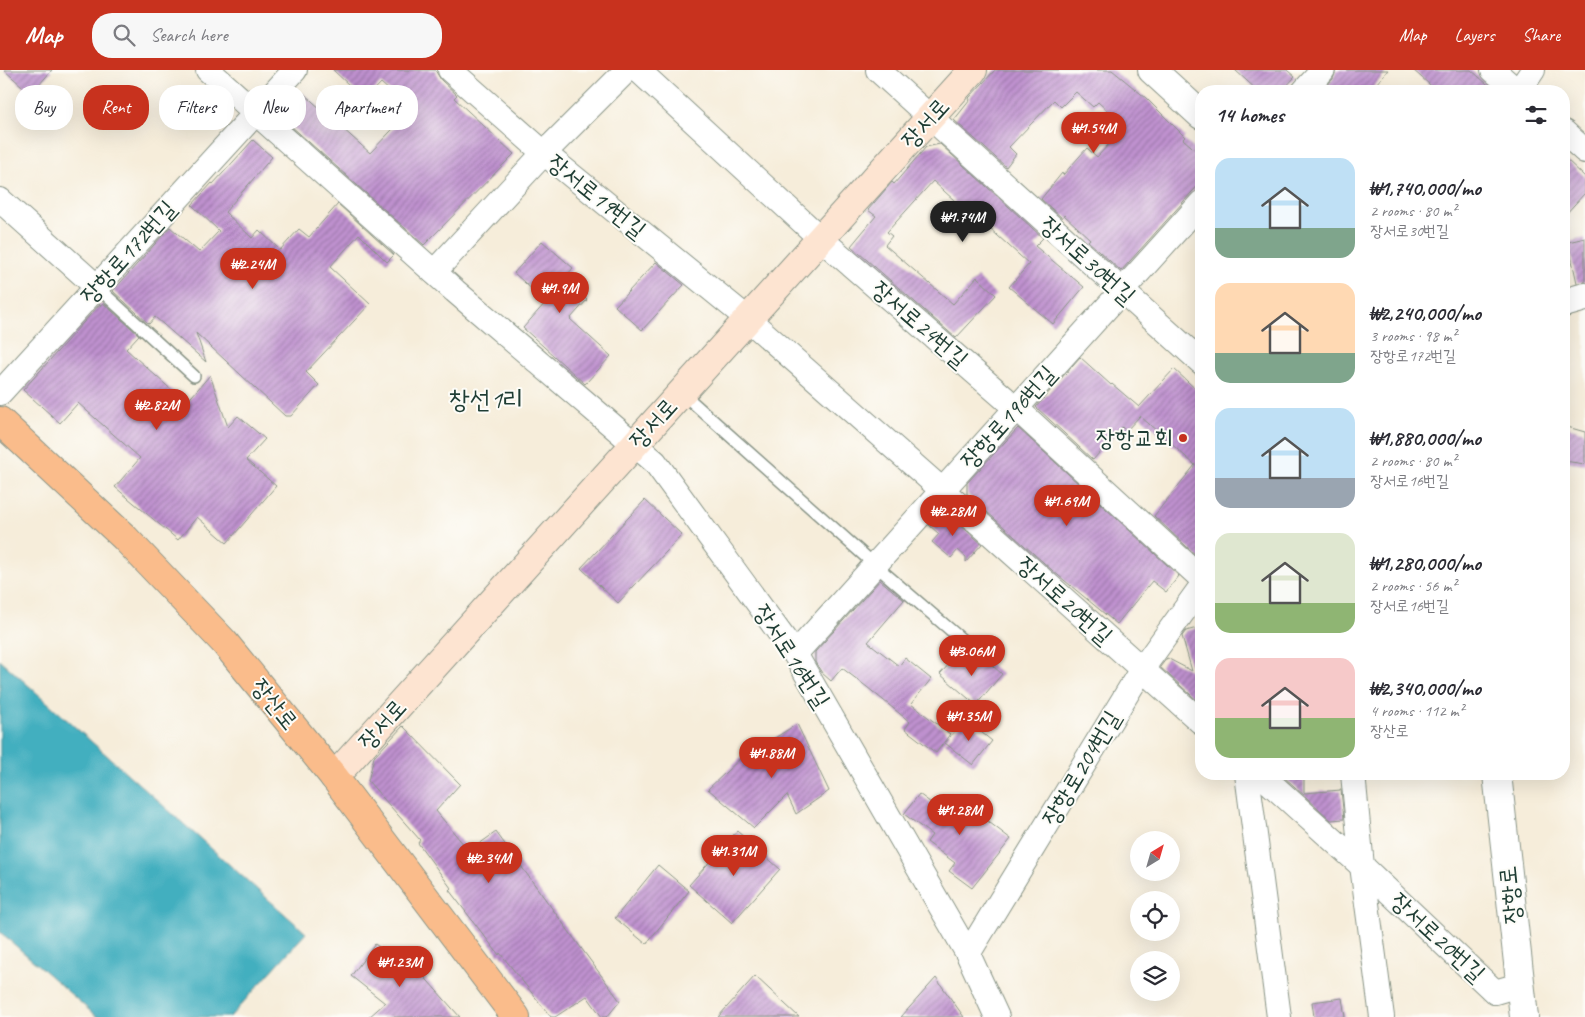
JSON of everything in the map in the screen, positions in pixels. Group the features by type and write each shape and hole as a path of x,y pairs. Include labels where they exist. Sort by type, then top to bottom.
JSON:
{"main road":[{"name":"장서로","path":"334,777 973,70"},
{"name":"장산로","path":"0,421 124,537 224,642 334,777 516,1017"}],"street":[{"path":"208,70 244,101"},
{"name":"장항로172번길","path":"281,85 295,70"},
{"name":"장서로19번길","path":"450,70 544,153 748,319"},
{"path":"434,272 544,153 627,70"},
{"name":"장서로24번길","path":"638,70 820,238 1017,409 1195,572"},
{"name":"장서로30번길","path":"878,70 1195,357"},
{"path":"1152,70 1195,110"},
{"path":"1309,85 1323,70"},
{"path":"1492,70 1511,85"},
{"path":"1522,85 1533,70"},
{"name":"장항로172번길","path":"0,393 244,126"},
{"name":"장서로16번길","path":"277,130 434,272 655,462 795,654 968,954 997,1017"},
{"path":"1570,137 1585,151"},
{"path":"0,200 97,287"},
{"name":"장항로196번길","path":"795,654 1195,210"},
{"path":"1570,302 1585,298"},
{"name":"장서로20번길","path":"748,319 1195,717"},
{"name":"장항로204번길","path":"968,954 1142,669 1195,595"},
{"path":"1248,780 1278,1013"},
{"name":"장서로20번길","path":"1267,780 1362,866 1495,992 1519,985"},
{"path":"1353,780 1382,1017"},
{"name":"장항로","path":"1498,780 1524,1017"}],"lane":[{"path":"97,287 194,376"},
{"path":"681,392 968,645"}],"water":[{"path":"0,660 306,933 230,1017 97,1017 0,932"}],"building":[{"path":"4,70 52,70 39,85 21,85"},
{"path":"333,70 435,70 441,80 457,95 454,98 514,154 424,245 296,130 306,130 306,96 316,105 316,130 344,130 370,153 392,130 418,130 418,85 383,85 381,83 379,85 349,85"},
{"path":"995,70 1112,70 1146,98 1195,150 1195,189 1121,271 1088,241 1090,239 1064,215 1062,218 1041,199 1062,173 1063,175 1087,148 1097,157 1125,127 1098,102 1093,107 1076,92 1061,107 1054,100 1009,147 1016,154 1006,167 954,120 970,100 969,98"},
{"path":"1235,70 1287,70 1295,77 1288,85 1251,85"},
{"path":"1336,70 1388,70 1375,85 1328,85 1333,79"},
{"path":"1413,70 1471,70 1488,85 1430,85"},
{"path":"253,140 272,157 225,212 252,238 259,230 280,250 299,229 309,237 338,204 394,255 387,262 359,234 330,267 370,304 306,372 319,385 291,416 285,416 196,333 206,362 155,317 149,324 113,291 170,227 199,252 219,231 192,205"},
{"path":"940,144 1043,238 1035,246 1084,287 1053,324 1009,287 1029,264 977,217 961,235 941,218 955,201 933,181 887,232 892,236 885,245 953,304 977,277 996,295 956,338 851,246 876,216 868,210 892,182 894,184 926,147"},
{"path":"1570,163 1585,177 1585,193 1570,209"},
{"path":"1585,238 1585,282 1577,283 1570,251 1570,242"},
{"path":"542,241 573,268 564,279 587,300 570,319 611,356 585,384 523,328 546,302 514,273"},
{"path":"656,262 684,285 642,330 615,306"},
{"path":"103,303 139,335 126,349 186,403 210,375 228,427 238,416 265,439 246,460 276,486 227,543 197,517 178,540 115,487 140,458 78,403 60,423 23,390 100,304 101,306"},
{"path":"1080,357 1139,407 1174,369 1195,388 1195,465 1140,416 1126,431 1122,427 1093,460 1036,407"},
{"path":"1018,428 1179,576 1166,592 1152,581 1117,624 1053,571 967,494 967,483"},
{"path":"1570,428 1585,432 1585,464 1570,462"},
{"path":"1195,465 1195,554 1154,516"},
{"path":"645,500 682,535 618,603 581,568"},
{"path":"943,510 982,544 966,562 966,557 958,550 951,558 932,542 939,534 929,525"},
{"path":"880,580 904,600 868,642 899,666 905,658 931,679 911,704 950,734 936,753 905,729 910,722 842,668 831,681 822,673 815,662 815,652"},
{"path":"1195,629 1195,699 1160,667 1167,658 1192,671 1182,636 1186,631"},
{"path":"976,651 1002,674 976,705 940,674 953,660 966,663"},
{"path":"965,719 992,741 973,765 945,743"},
{"path":"797,724 829,791 796,814 787,795 754,828 708,789 742,757"},
{"path":"403,726 460,784 436,811 469,851 496,832 620,1001 607,1017 602,1017 587,996 555,1017 551,1017 500,953 499,955 449,890 451,888 418,843 420,840 368,781 374,757"},
{"path":"1287,780 1304,780 1304,793 1341,790 1344,819 1331,820"},
{"path":"919,794 946,814 961,794 984,812 981,816 1011,839 972,888 949,871 955,863 927,842 932,835 904,814"},
{"path":"737,831 780,869 732,923 689,885"},
{"path":"658,865 689,891 646,944 615,918"},
{"path":"375,944 416,975 420,972 460,1017 369,1017 385,1003 351,976"},
{"path":"755,976 799,1017 718,1017"},
{"path":"936,978 964,1017 901,1017"},
{"path":"1342,998 1345,1017 1314,1017 1312,1002"}],"place":[{"name":"장항교회","path":"1183,438"}],"district":[{"name":"창선1리","path":"486,399"}]}
